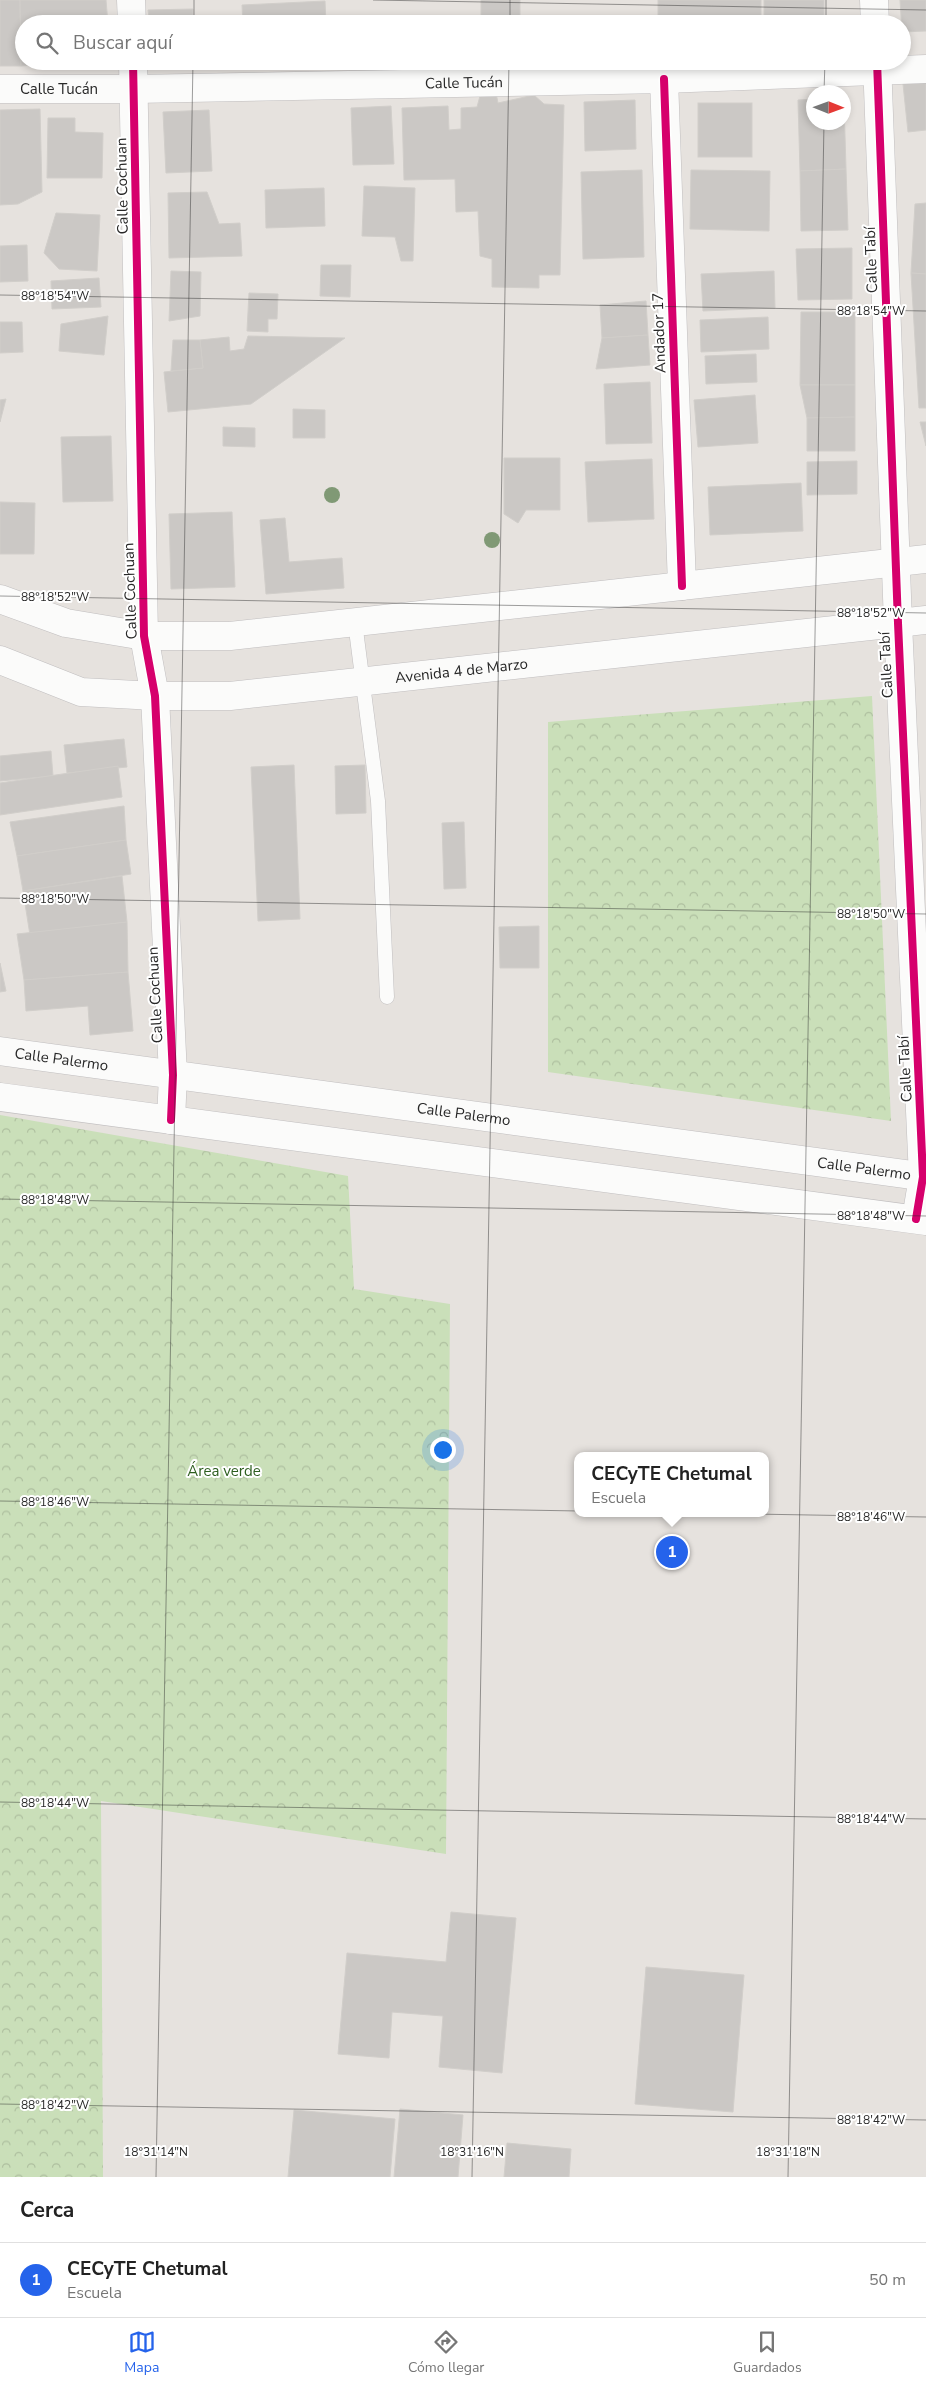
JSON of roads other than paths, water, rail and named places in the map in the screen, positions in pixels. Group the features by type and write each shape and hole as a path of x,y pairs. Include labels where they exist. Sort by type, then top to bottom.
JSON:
{"street":[{"path":"131,0 132,15"},
{"path":"874,0 875,15"},
{"name":"Calle Tucán","path":"911,68 926,69"},
{"name":"Calle Cochuan","path":"133,70 144,636 155,696 173,1075 171,1120"},
{"name":"Calle Tucán","path":"0,89 134,89 664,79 824,70"},
{"name":"Calle Tabí","path":"877,70 898,623 925,1177 921,1220"},
{"name":"Andador 17","path":"664,79 682,586"},
{"path":"0,599 66,623 144,636 230,636 926,559"},
{"name":"Avenida 4 de Marzo","path":"0,660 81,692 155,696 230,696 926,620"},
{"name":"Calle Palermo","path":"0,1051 925,1177"},
{"path":"0,1097 921,1220"}],"lane":[{"path":"355,622 378,801 387,998"}],"place":[{"name":"CECyTE Chetumal","path":"672,1552"}],"park label":[{"name":"Área verde","path":"224,1471"}]}
